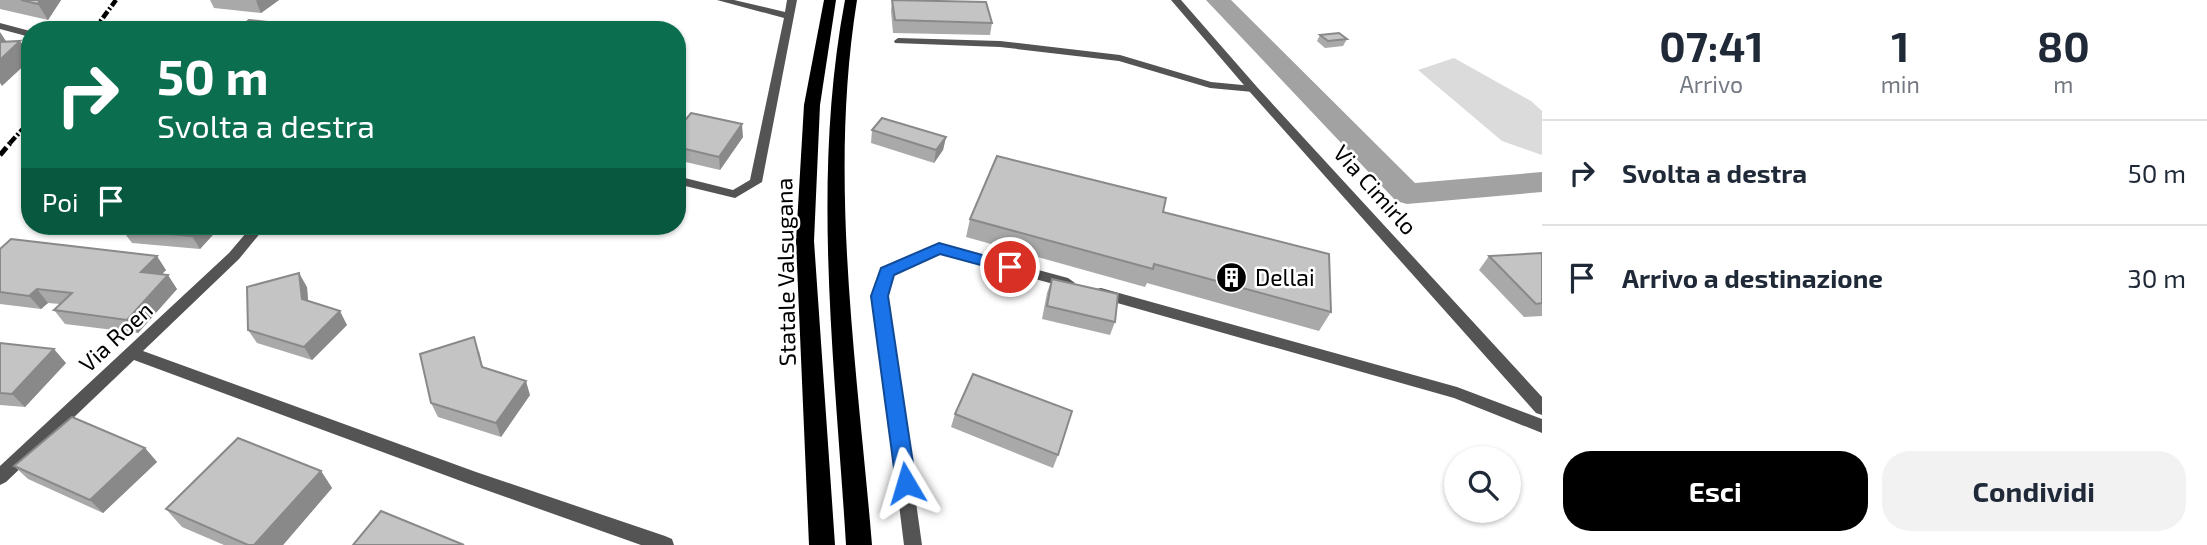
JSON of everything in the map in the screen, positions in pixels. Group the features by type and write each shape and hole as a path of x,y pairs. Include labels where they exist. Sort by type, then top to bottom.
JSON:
{"highway":[{"name":"Statale Valsugana","path":"822,545 805,241 811,105 830,0"},
{"path":"851,0 837,106 836,240 859,545"}],"street":[{"path":"722,0 788,16"},
{"path":"686,182 735,194 756,182 792,0"},
{"name":"Via Cimirlo","path":"1176,0 1253,89 1542,408"},
{"path":"0,26 21,32"},
{"name":"Via Roen","path":"0,477 234,256 252,235"},
{"path":"913,545 880,296 887,272 939,248 1457,393 1542,426"},
{"path":"132,353 462,475 665,545"}],"lane":[{"path":"898,41 1000,44 1120,58 1210,85 1253,89"}],"shaded area":[{"path":"1454,58 1531,101 1542,111 1542,155 1502,141 1418,70"}],"building":[{"path":"21,0 40,0 38,4"},
{"path":"892,0 986,2 992,23 895,20"},
{"path":"1339,33 1347,39 1328,41 1320,35"},
{"path":"20,41 0,60 0,42"},
{"path":"691,113 742,124 719,157 686,149 686,119"},
{"path":"882,118 946,137 936,150 872,130"},
{"path":"997,156 1166,198 1163,212 1329,254 1331,312 1154,264 1153,269 970,219"},
{"path":"11,239 157,256 141,272 168,275 127,320 54,310 72,293 37,289 29,296 0,292 0,249"},
{"path":"1542,253 1542,303 1536,304 1489,256"},
{"path":"299,273 302,299 340,311 304,347 248,330 247,287"},
{"path":"1052,279 1118,294 1115,322 1047,306"},
{"path":"474,337 482,367 526,381 496,423 431,403 420,354"},
{"path":"0,343 54,349 12,394 0,393"},
{"path":"973,374 1072,411 1058,455 955,414"},
{"path":"72,417 145,448 90,500 14,466"},
{"path":"238,438 321,471 254,545 248,545 166,509"},
{"path":"381,511 464,545 353,545"}],"waterway":[{"path":"1218,0 1407,194 1542,182"}],"railway":[{"path":"101,21 116,0"},
{"path":"10,143 21,131"},
{"path":"0,155 12,141"}],"place":[{"name":"Dellai","path":"1232,278"}],"route":[{"path":"906,483 880,296 887,272 939,248 1010,267"}]}
